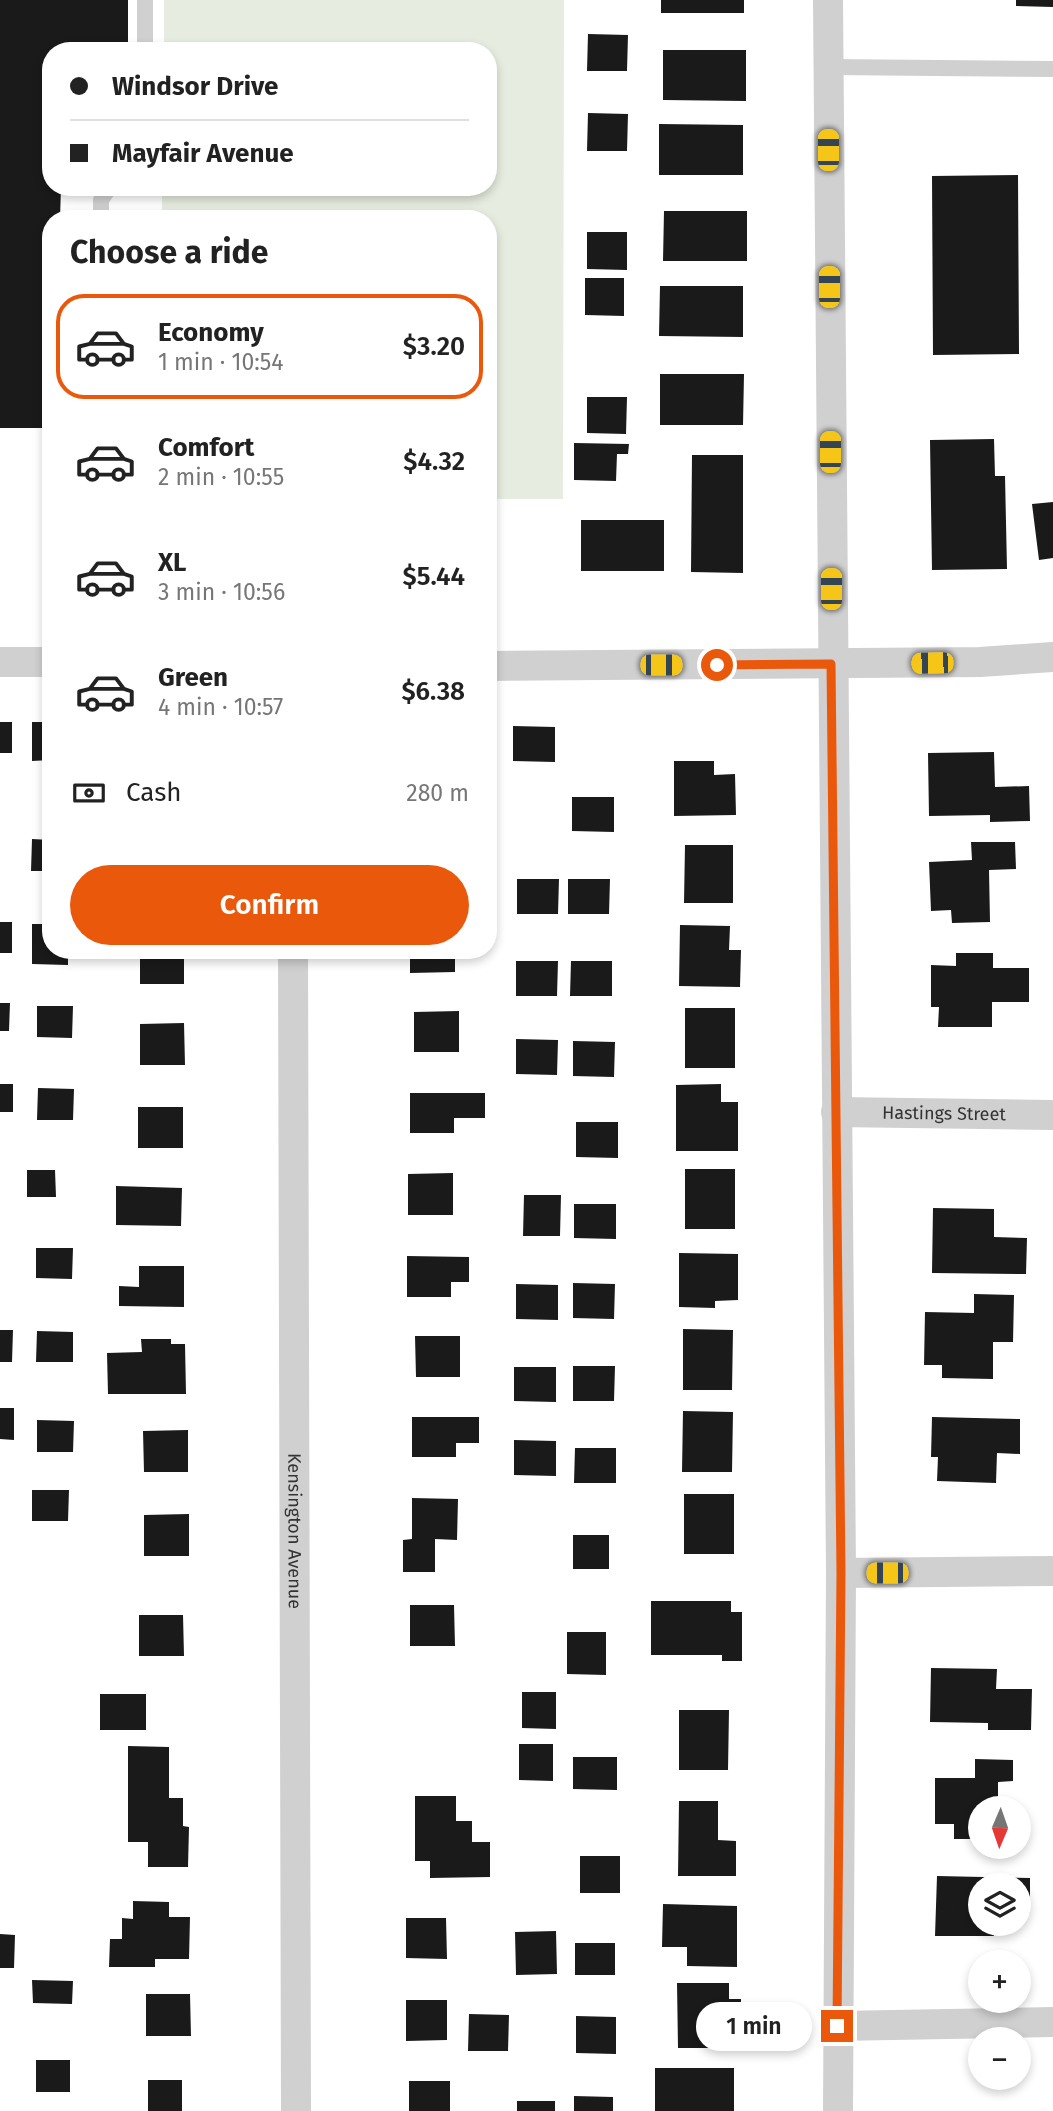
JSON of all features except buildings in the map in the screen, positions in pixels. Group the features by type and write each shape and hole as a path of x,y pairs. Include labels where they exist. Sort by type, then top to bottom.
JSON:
{"street":[{"path":"828,0 831,664 841,1573 838,2111"},
{"path":"497,666 980,662 1053,657"},
{"path":"0,662 42,662"},
{"name":"Kensington Avenue","path":"293,959 296,2111"},
{"name":"Hastings Street","path":"836,1112 1053,1115"},
{"path":"841,1573 1053,1571"},
{"path":"837,2026 1053,2022"}],"lane":[{"path":"145,0 145,42"},
{"path":"827,67 1053,69"}],"shaded area":[{"path":"164,0 564,0 563,499 497,499 497,210 162,210 162,196 497,196 497,42 164,42"}],"route":[{"path":"717,665 831,664 841,1573 837,2026"}]}
